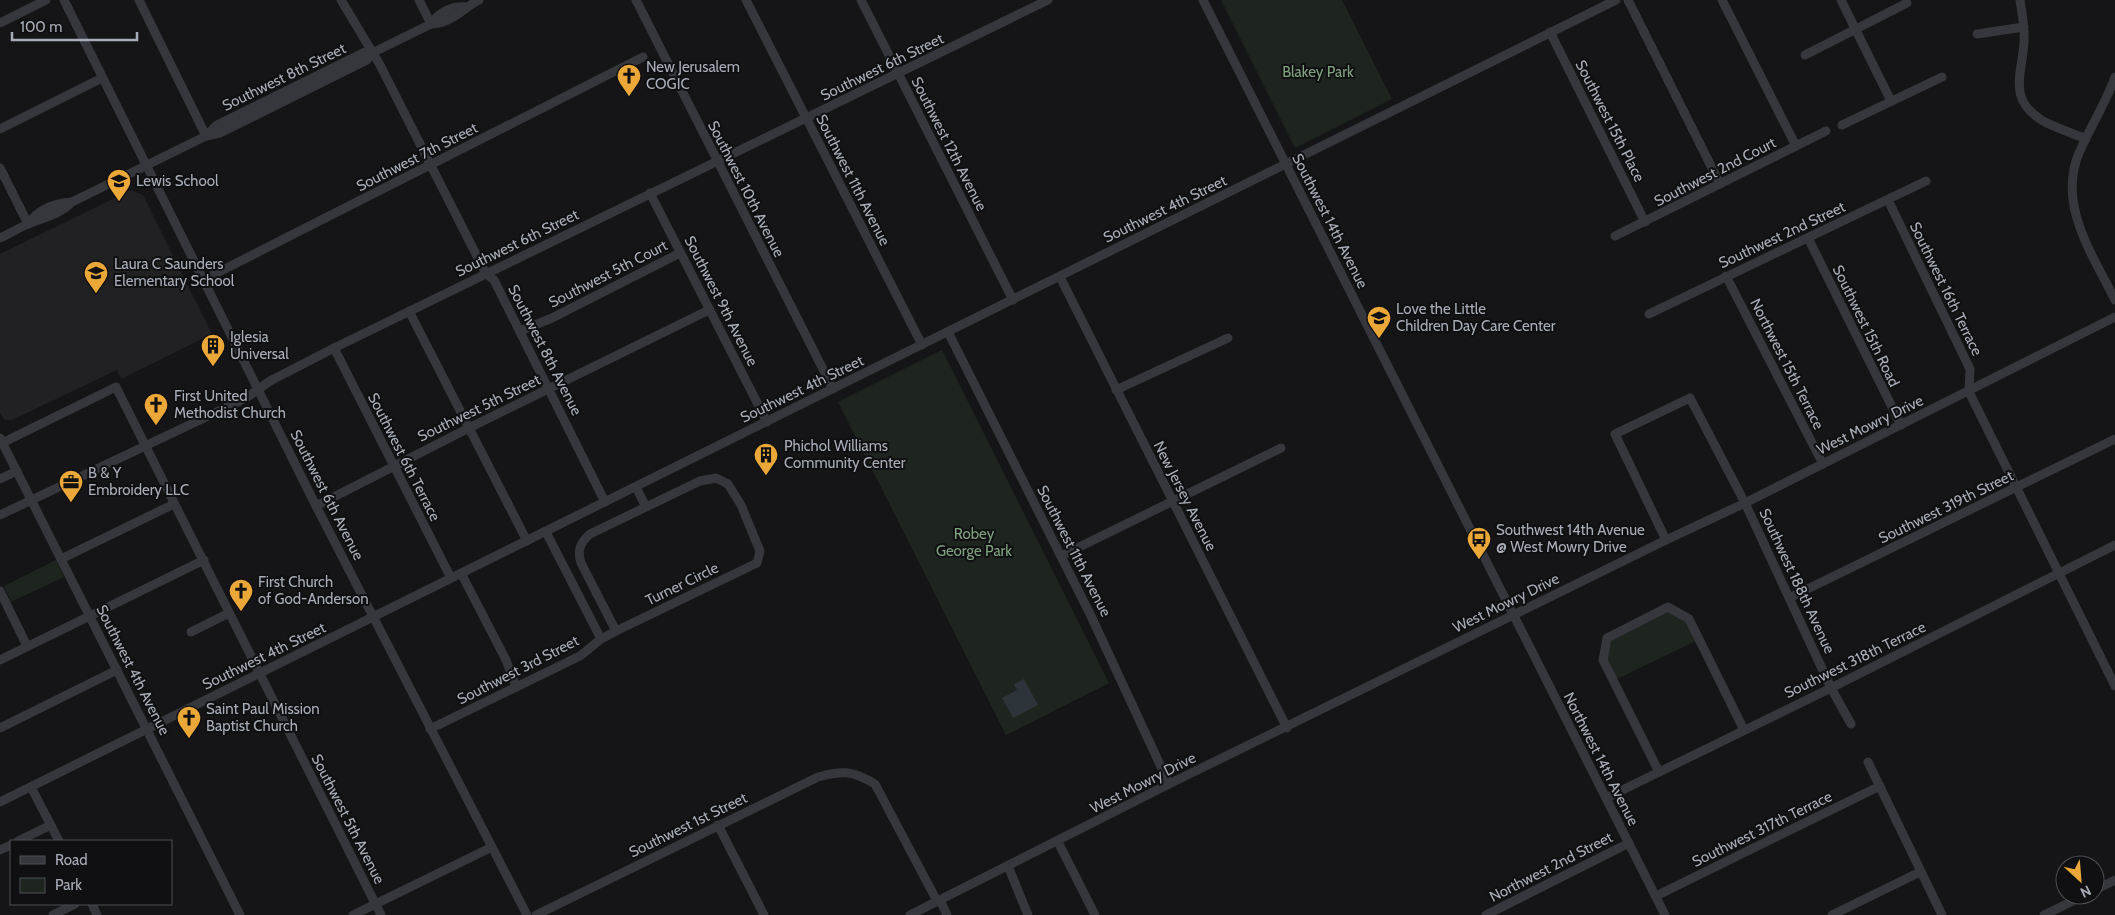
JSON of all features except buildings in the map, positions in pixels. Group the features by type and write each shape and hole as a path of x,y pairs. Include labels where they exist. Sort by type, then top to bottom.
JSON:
{"street":[{"path":"0,23 46,0"},
{"name":"Southwest 6th Avenue","path":"64,0 316,506 527,915"},
{"path":"139,0 206,136"},
{"name":"Southwest 8th Avenue","path":"341,0 372,53 486,274 494,280 605,502"},
{"path":"419,0 431,24"},
{"name":"Southwest 8th Street","path":"0,238 28,224 36,223 66,208 72,202 206,136 220,133 367,60 372,53 431,24 440,24 460,14 466,7 479,0"},
{"name":"Southwest 10th Avenue","path":"636,0 833,389"},
{"name":"Southwest 11th Avenue","path":"746,0 922,345"},
{"name":"Southwest 12th Avenue","path":"861,0 1013,300"},
{"name":"Southwest 6th Street","path":"0,515 246,398 287,372 334,348 1048,0"},
{"name":"Southwest 14th Avenue","path":"1203,0 1513,615"},
{"name":"Southwest 4th Street","path":"0,802 1616,0"},
{"path":"1628,0 1720,184"},
{"path":"1722,0 1796,146"},
{"path":"1840,0 1891,101"},
{"path":"2020,0 2024,43 2018,87 2022,101 2042,120 2086,139"},
{"path":"1805,55 1907,3"},
{"path":"1977,34 2024,27"},
{"name":"Southwest 15th Place","path":"1550,32 1645,222"},
{"name":"Southwest 7th Street","path":"203,280 643,57"},
{"path":"1842,126 1942,77"},
{"path":"2115,77 2073,171 2074,209 2080,230 2115,300"},
{"path":"0,129 102,78"},
{"name":"Southwest 2nd Court","path":"1615,236 1826,131"},
{"path":"0,168 28,224"},
{"name":"Southwest 2nd Street","path":"1649,314 1926,181"},
{"name":"Southwest 9th Avenue","path":"650,193 767,422"},
{"name":"Southwest 16th Terrace","path":"1888,200 1970,369 1969,392"},
{"name":"Southwest 15th Road","path":"1808,238 1900,426"},
{"name":"Southwest 5th Court","path":"520,331 552,318 680,253"},
{"name":"Northwest 15th Terrace","path":"1726,276 1823,464"},
{"name":"New Jersey Avenue","path":"1060,277 1287,728"},
{"name":"Southwest 5th Street","path":"316,506 469,428 709,310"},
{"path":"409,311 527,541"},
{"name":"West Mowry Drive","path":"910,915 1058,842 1169,784 1287,728 1666,540 1745,504 2115,317"},
{"name":"Southwest 11th Avenue","path":"948,332 1061,556 1169,784"},
{"path":"1116,390 1228,338"},
{"name":"Southwest 6th Terrace","path":"334,348 451,578"},
{"name":"Southwest 5th Avenue","path":"1,440 116,387 381,915"},
{"path":"1969,392 2115,686"},
{"name":"Southwest 188th Avenue","path":"1666,540 1615,434 1690,398 1745,504 1831,688 1851,724"},
{"name":"Southwest 319th Street","path":"1789,598 2016,489 2115,439"},
{"name":"Southwest 4th Avenue","path":"1,440 30,501 240,915"},
{"path":"1061,556 1173,503 1281,448"},
{"path":"0,479 17,471"},
{"name":"Turner Circle","path":"716,478 728,484 741,505 760,551 757,563 752,566 616,631 581,563 578,553 581,542 590,534 646,507 700,481 716,478"},
{"path":"636,487 646,507"},
{"path":"61,559 174,504"},
{"path":"546,532 601,639"},
{"name":"Southwest 318th Terrace","path":"1606,798 1831,688 2115,545"},
{"path":"0,660 204,560"},
{"path":"461,573 506,660 516,688"},
{"path":"0,591 27,646"},
{"path":"1659,772 1603,660 1607,638 1668,607 1689,619 1744,730"},
{"path":"190,632 229,613"},
{"name":"Northwest 14th Avenue","path":"1513,615 1665,915"},
{"name":"Southwest 3rd Street","path":"430,729 580,656 601,639 616,631"},
{"path":"0,728 117,670"},
{"path":"1868,762 1942,915"},
{"name":"Southwest 1st Street","path":"536,915 818,777 838,772 856,773 875,784 938,901"},
{"name":"Southwest 317th Terrace","path":"1656,896 1880,786"},
{"path":"31,787 58,840"},
{"path":"20,840 51,825"},
{"path":"718,825 764,915"},
{"path":"1058,842 1095,915"},
{"name":"Northwest 2nd Street","path":"1486,915 1628,844"},
{"path":"353,915 492,847"},
{"path":"1008,866 1028,915"},
{"path":"1832,915 1920,872"},
{"path":"938,901 948,915"},
{"path":"53,915 73,905"},
{"path":"2044,915 2064,905"}],"shaded area":[{"name":"Laura C Saunders Elementary School","path":"131,190 143,195 212,334 121,379 117,370 12,420 5,420 0,413 0,254"},
{"path":"1024,679 1038,705 1013,718 1002,698 1017,690 1014,684"}],"green space":[{"name":"Blakey Park","path":"1221,0 1342,0 1392,99 1295,148"},
{"name":"Robey George Park","path":"942,350 1109,683 1006,735 838,402"},
{"path":"56,560 64,577 11,602 4,586"},
{"path":"1668,609 1689,620 1698,640 1615,680 1605,659 1608,638"}],"place":[{"name":"New Jerusalem COGIC","path":"629,97"},
{"name":"Lewis School","path":"119,202"},
{"name":"Laura C Saunders Elementary School","path":"96,294"},
{"name":"Love the Little Children Day Care Center","path":"1379,339"},
{"name":"Iglesia Universal","path":"213,367"},
{"name":"First United Methodist Church","path":"156,426"},
{"name":"Phichol Williams Community Center","path":"766,476"},
{"name":"B & Y Embroidery LLC","path":"71,503"},
{"name":"Southwest 14th Avenue @ West Mowry Drive","path":"1479,560"},
{"name":"First Church of God-Anderson","path":"241,612"},
{"name":"Saint Paul Mission Baptist Church","path":"189,739"}]}
